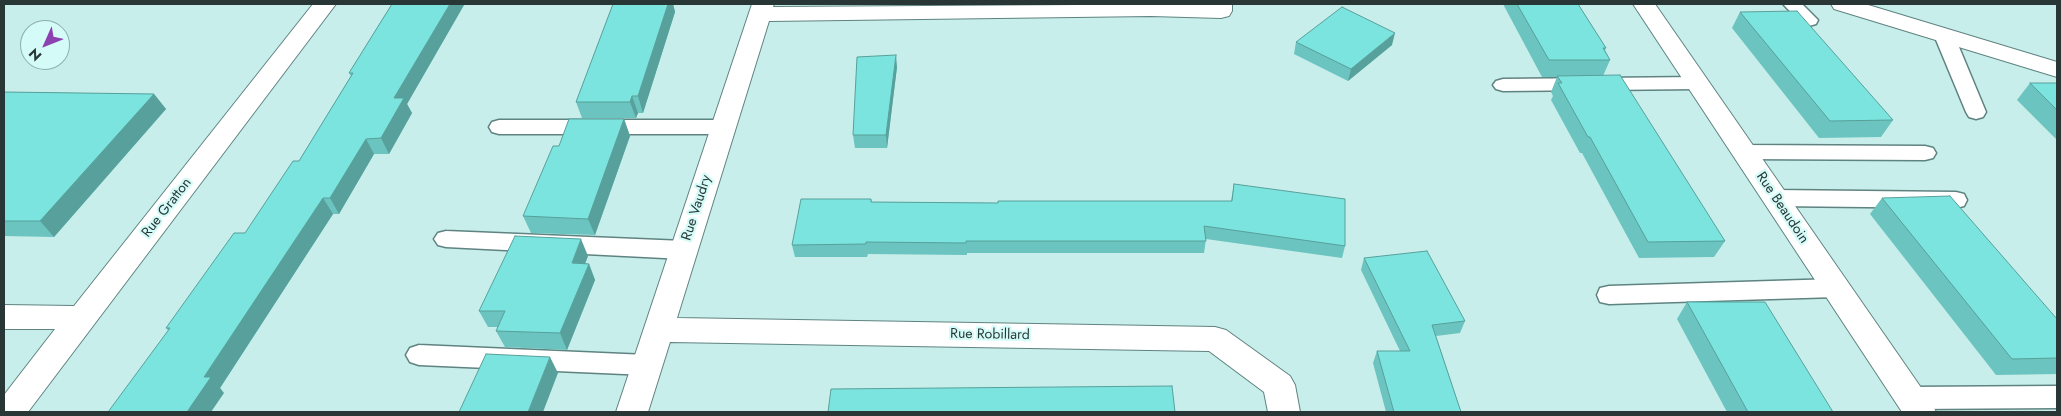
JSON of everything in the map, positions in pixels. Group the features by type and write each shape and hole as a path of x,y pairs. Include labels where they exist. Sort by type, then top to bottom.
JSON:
{"street":[{"name":"Rue Gratton","path":"9,412 325,4"},
{"path":"761,9 1151,6 1221,10 1221,4"},
{"name":"Rue Beaudoin","path":"1644,4 1915,405"},
{"path":"1842,4 2057,70"},
{"name":"Rue Vaudry","path":"632,412 761,9"},
{"path":"4,317 81,318"},
{"name":"Rue Robillard","path":"659,330 1215,339 1279,385 1284,412"}],"lane":[{"path":"1792,4 1808,20"},
{"path":"1944,35 1976,112"},
{"path":"1503,85 1698,83"},
{"path":"499,127 723,127"},
{"path":"1744,152 1925,153"},
{"path":"1775,198 1956,200"},
{"path":"446,240 684,250"},
{"path":"1609,295 1836,288"},
{"path":"419,354 647,364"},
{"path":"1915,405 2057,397"}],"building":[{"path":"392,4 450,4 394,98 404,98 381,138 366,139 330,198 323,198 204,377 211,377 187,412 108,412 170,328 166,328 234,233 245,233 293,161 299,161 353,73 349,73"},
{"path":"613,4 668,4 638,96 632,96 630,102 576,102"},
{"path":"1517,4 1578,4 1606,48 1603,48 1610,60 1549,60"},
{"path":"1342,7 1395,33 1351,69 1296,42"},
{"path":"1797,11 1893,120 1830,121 1740,12"},
{"path":"896,55 886,135 853,135 857,57"},
{"path":"1620,75 1725,241 1648,242 1558,83 1562,83 1557,76"},
{"path":"2030,83 2057,83 2057,110"},
{"path":"4,92 154,94 40,221 4,221"},
{"path":"569,119 624,119 588,219 523,216 553,146 559,146"},
{"path":"1234,184 1345,199 1345,246 1204,226 1206,241 966,241 966,243 866,242 866,244 792,245 801,199 871,199 871,202 998,203 998,201 1232,201"},
{"path":"1950,196 2057,319 2057,358 2012,359 1882,198"},
{"path":"515,236 581,239 572,263 589,264 560,333 496,331 505,311 479,311"},
{"path":"1427,251 1465,321 1432,325 1461,412 1394,412 1377,351 1410,351 1364,258"},
{"path":"1687,302 1765,302 1833,412 1748,412"},
{"path":"486,354 550,357 528,412 459,412"},
{"path":"1172,386 1175,412 828,412 831,389"}]}
